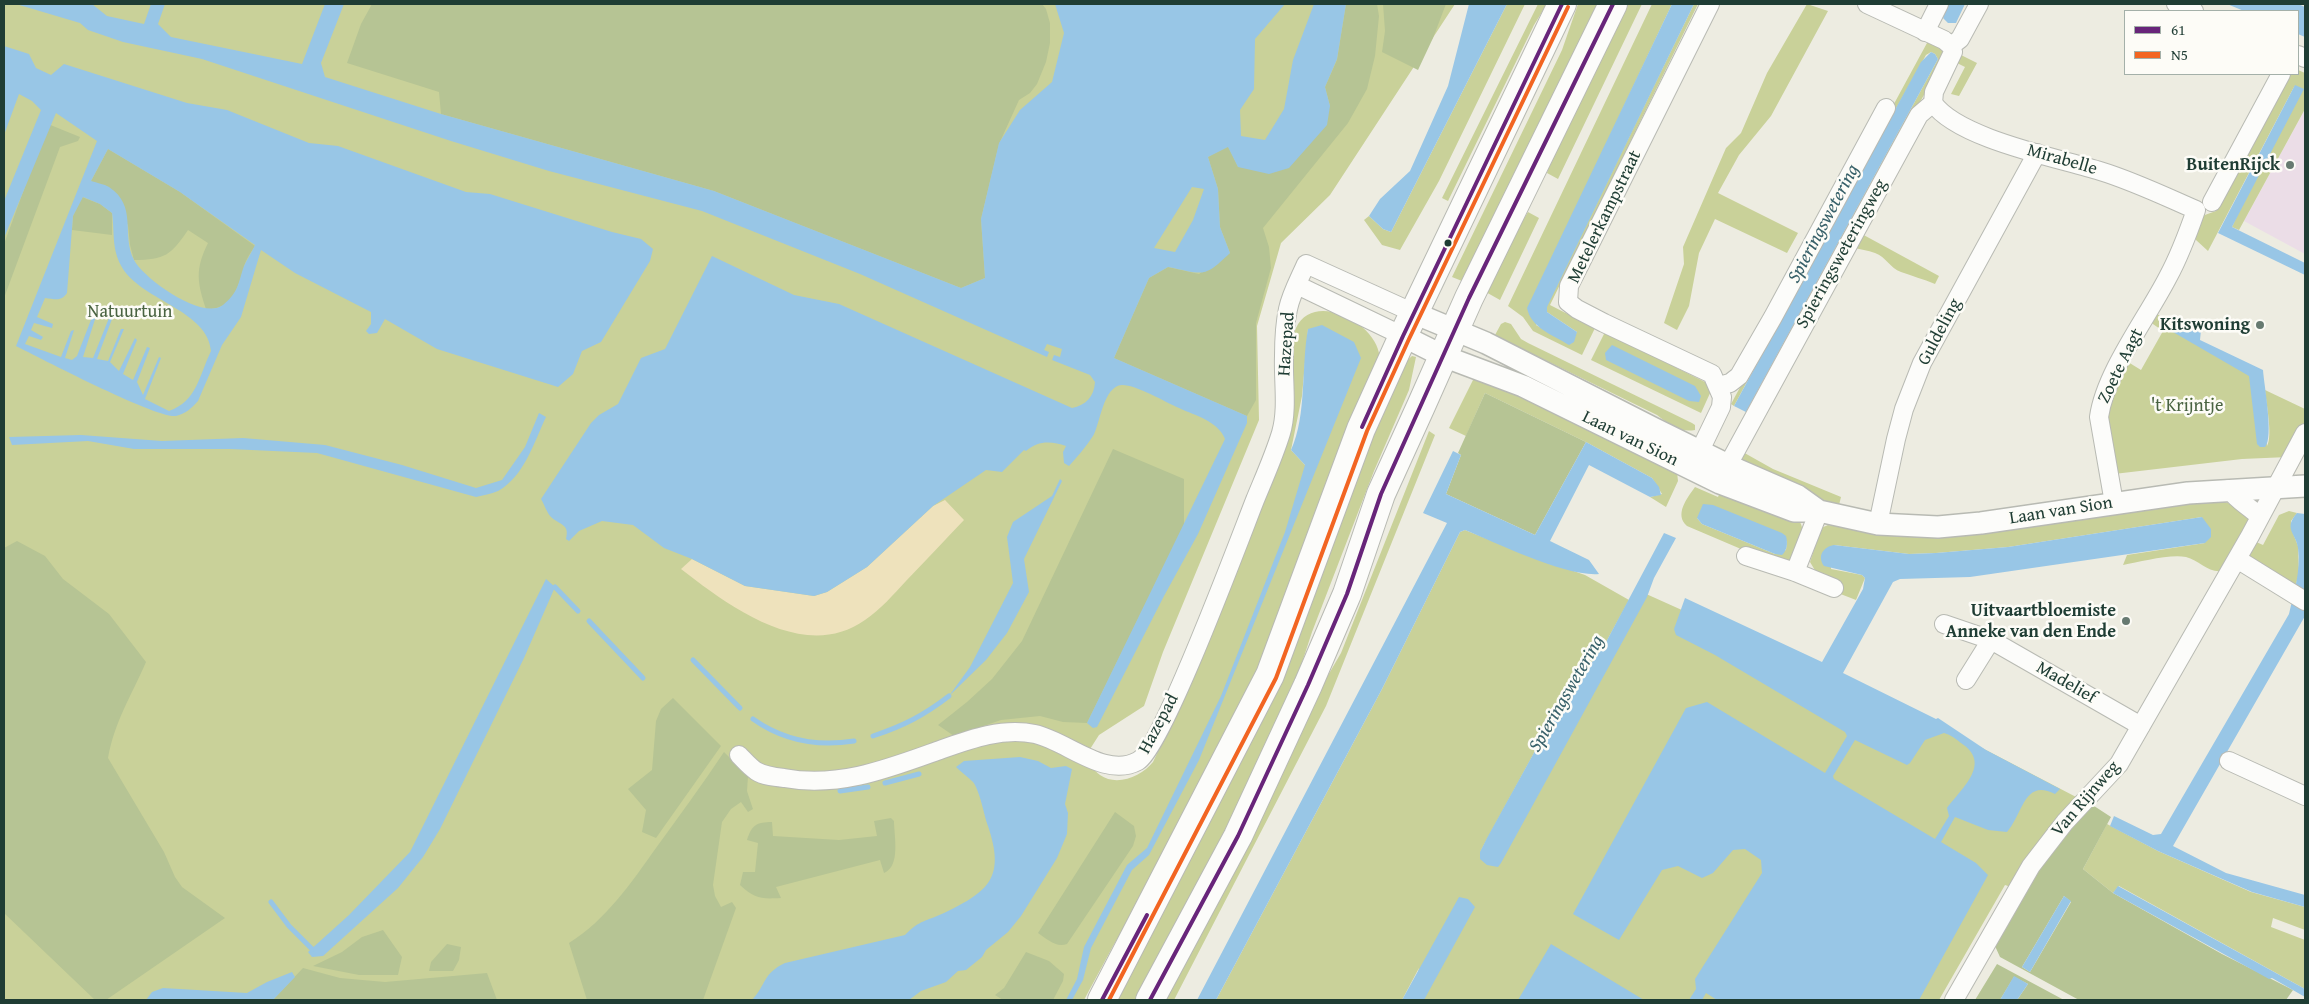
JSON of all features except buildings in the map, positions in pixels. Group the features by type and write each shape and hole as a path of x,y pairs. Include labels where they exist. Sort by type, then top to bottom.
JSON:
{"main road":[{"path":"1102,1000 1270,675 1361,429 1408,325 1562,4"},
{"path":"1150,1000 1238,836 1328,642 1381,494 1443,356 1613,4"}],"street":[{"name":"Metelerkampstraat","path":"1710,4 1569,286 1568,302 1577,309 1604,323 1712,374 1719,386"},
{"path":"1867,4 1944,40 1951,46"},
{"path":"1925,32 1939,4"},
{"name":"Spieringsweteringweg","path":"1728,465 1918,115 1933,103 1934,92 1953,52 1951,46 1960,39 1978,4"},
{"path":"2176,4 2191,10"},
{"path":"2212,202 2280,75"},
{"name":"Mirabelle","path":"1933,103 1938,111 1950,119 1982,134 2037,153 2129,180 2196,210"},
{"name":"Spieringsweteringweg","path":"1719,386 1730,383 1738,376 1773,317 1886,108"},
{"name":"Guldeling","path":"1878,524 1896,438 1904,409 1922,363 2037,153"},
{"name":"Zoete Aagt","path":"2114,503 2099,418 2100,407 2117,367 2168,277 2183,245 2196,210"},
{"name":"Hazepad","path":"739,754 754,770 765,775 802,782 839,780 872,774 973,738 1008,732 1035,734 1104,765 1122,766 1138,761 1144,755 1167,714 1224,580 1282,431 1284,356 1288,308 1306,264 1408,325"},
{"name":"Hazepad","path":"1297,285 1408,325"},
{"name":"Laan van Sion","path":"1408,325 1455,330 1695,460 1729,487 1794,511 1818,510 1878,524 1938,527 1981,523 2114,503 2229,489 2305,486"},
{"name":"Laan van Sion","path":"1408,325 1443,356 1523,386 1695,460 1728,465 1798,496 1818,510"},
{"path":"1695,460 1721,406 1722,397 1719,386"},
{"name":"Van Rijnweg","path":"1954,1000 2032,866 2064,822 2119,764 2237,558 2305,434"},
{"path":"2229,489 2235,499 2249,506 2260,517"},
{"path":"1795,572 1818,510"},
{"path":"1746,556 1795,572 1834,588"},
{"path":"2237,558 2305,601"},
{"name":"Madelief","path":"1944,624 1991,640 2141,726"},
{"path":"1966,680 1991,640"},
{"path":"2229,761 2305,796"}],"shaded area":[{"name":"BuitenRijck","path":"2305,109 2305,254 2244,221"}],"green space":[{"name":"Natuurtuin","path":"4,4 1455,4 1330,195 1281,243 1257,326 1259,420 1163,652 1144,706 1099,735 1085,757 1100,775 1114,780 1121,780 1136,775 1153,762 1182,701 1221,609 1288,437 1294,401 1292,342 1296,328 1304,317 1315,312 1328,311 1355,321 1366,330 1374,341 1379,353 1379,360 1268,646 1234,725 1154,877 1113,946 1084,1000 4,1000","holes":["1308,329 1305,465 1291,450 1302,396"]},
{"path":"372,4 1042,4 1046,9 1050,23 1050,43 1046,62 1037,84 1030,93 1019,100 999,144 981,219 985,278 961,288 714,191 441,114 439,92 347,63 361,24"},
{"path":"1346,4 1377,4 1379,16 1375,56 1367,89 1348,123 1263,228 1269,247 1271,268 1256,323 1256,400 1247,416 1114,358 1149,278 1168,267 1199,274 1230,253 1220,227 1218,189 1208,157 1228,146 1238,167 1330,106 1325,87 1337,60"},
{"path":"1383,4 1446,4 1418,70 1382,52 1385,31"},
{"path":"1507,4 1525,4 1439,181 1400,250 1382,245 1364,220 1369,216 1383,229 1391,232"},
{"path":"1538,4 1547,4 1534,25 1448,201 1442,198"},
{"path":"1578,4 1601,4 1467,283 1452,277 1562,50"},
{"path":"1627,4 1642,4 1558,179 1547,173 1562,130 1592,64"},
{"path":"1652,4 1672,4 1608,140 1536,325 1569,344 1577,332 1547,312 1546,307 1694,4 1698,4 1550,305 1595,328 1582,355 1533,331 1523,317 1508,306"},
{"path":"1807,4 1828,11 1771,116 1739,155 1718,193 1798,233 1787,253 1715,219 1699,253 1689,306 1677,330 1664,323 1684,264 1683,247 1726,148 1741,133 1767,73"},
{"path":"1933,41 1943,49 1943,61 1746,412 1938,59 1931,52 1926,55 1834,220 1734,406 1731,404 1927,43"},
{"path":"1957,53 1977,63 1959,96 1951,94 1965,67 1955,62"},
{"path":"2299,70 2305,73 2305,109 2239,230 2232,227 2295,85 2208,251 2196,240 2194,235 2202,216 2216,211 2287,75 2299,75"},
{"path":"48,124 80,137 78,141 60,147 4,298 4,244"},
{"path":"108,149 180,192 255,246 246,261 233,296 222,306 206,309 199,283 199,268 208,243 188,230 177,245 166,254 153,259 134,260 128,225 91,181"},
{"path":"82,197 100,204 112,213 112,235 72,230 73,216"},
{"path":"1528,212 1539,218 1500,300 1484,291 1498,261"},
{"path":"1860,233 1939,276 1935,284 1897,270 1875,253 1852,247"},
{"name":"'t Krijntje","path":"2156,313 2175,327 2173,329 2260,373 2267,446 2269,427 2265,390 2305,409 2305,427 2288,457 2242,459 2114,474 2105,425 2108,401 2128,362 2141,370 2163,331 2150,322"},
{"path":"1505,322 1511,324 1521,339 1528,343 1692,423 1695,425 1695,430 1679,429 1657,415 1495,335 1501,324"},
{"path":"1605,332 1705,382 1711,391 1701,413 1591,360"},
{"path":"1412,356 1416,357 1409,390 1374,471 1312,632 1281,727 1138,1000 1112,1000 1403,364"},
{"path":"1476,374 1677,472 1678,481 1666,507 1650,497 1662,494 1652,478 1586,442 1485,393 1466,436 1449,428"},
{"path":"1485,393 1586,442 1535,535 1446,494 1461,455 1458,453"},
{"path":"1429,431 1435,435 1326,706 1174,1000 1160,1000 1309,708 1341,653"},
{"path":"1113,449 1184,479 1184,525 1087,723 1063,722 1040,716 1001,720 954,736 938,725 992,679 1022,641"},
{"path":"1741,451 1773,469 1841,497 1839,505 1819,499 1735,461"},
{"path":"1695,487 1718,497 1722,488 1800,522 1802,538 1796,554 1789,563 1748,552 1687,526 1683,522 1682,517 1683,506","holes":["1697,518 1787,541 1786,550 1775,554 1702,524"]},
{"path":"2216,500 2231,504 2240,509 2249,521 2222,571 2212,570 2191,559 2179,556 2163,557 2123,565 2127,555 2205,543 2202,517 2008,547 1936,553 1909,554 1834,545 1831,569 1862,575 1865,578 1856,600 1825,588 1831,577 1816,572 1810,562 1821,528 1828,525 1880,533"},
{"path":"2289,511 2297,513 2291,521 2291,528 2298,546 2299,573 2295,588 2251,559 2248,552 2254,541 2263,545 2279,515"},
{"path":"1465,530 1522,553 1585,575 1629,600 1605,644 1557,711 1480,852 1644,593 1940,726 2078,798 2011,887 2005,885 1939,1000 1411,1000 1419,968 1402,1000 1216,1000 1382,689 1460,532"},
{"path":"17,541 45,556 63,579 109,614 146,662 119,720 108,758 164,852 175,877 182,887 225,918 106,1000 95,1000 4,913 4,548"},
{"path":"673,698 721,746 656,838 642,832 646,810 628,789 652,770 656,721 661,709"},
{"path":"724,752 748,776 747,791 753,809 748,812 741,802 731,809 722,822 713,885 715,896 721,907 732,902 736,908 703,1000 587,1000 569,943 595,923 617,900"},
{"path":"2091,804 2111,817 2083,869 2113,893 2222,954 2293,990 2286,1000 2079,1000 2000,957 1995,946 2048,855","holes":["2064,896 2071,902 2030,972 2022,967"]},
{"path":"1115,812 1134,826 1136,836 1133,846 1067,944 1059,945 1052,942 1038,933"},
{"path":"891,818 894,821 895,857 893,864 884,873 880,860 776,887 781,898 754,896 740,885 743,872 755,872 758,843 747,840 755,825 772,822 773,836 839,840 877,836 874,821"},
{"path":"2107,824 2158,851 2251,892 2305,907 2305,930 2273,918 2271,927 2305,940 2305,989 2119,886 2113,893 2083,869"},
{"path":"383,930 402,957 398,975 359,975 313,966 342,952 362,937"},
{"path":"447,944 461,947 459,960 453,971 429,971 431,962"},
{"path":"1026,952 1049,961 1064,974 1063,981 1053,1000 1003,1000 995,995 1004,988"},
{"path":"1997,964 2064,1000 2017,1000 2028,984 2014,977 2000,1000 1975,1000"},
{"path":"303,968 340,978 385,982 487,973 497,1000 273,1000"}],"sand":[{"path":"945,500 964,520 882,607 865,620 842,632 817,635 793,633 768,624 744,613 721,599 681,569 692,559 745,586 814,596 827,592 867,567 933,506"}],"water":[{"path":"16,4 92,4 107,16 144,24 151,4 165,4 158,24 171,37 302,64 325,4 344,4 321,63 325,77 441,114 714,191 961,288 985,278 981,219 999,143 1020,110 1052,82 1064,33 1055,4 1285,4 1255,39 1254,89 1240,110 1241,136 1265,140 1284,109 1293,60 1314,4 1346,4 1337,59 1325,87 1330,106 1327,125 1289,168 1269,174 1238,167 1228,147 1208,157 1218,189 1220,227 1230,253 1208,271 1196,273 1168,267 1149,278 1114,358 1247,416 1247,423 1198,534 1097,727 1093,728 1087,723 1225,439 1212,423 1135,388 1122,385 1116,387 1106,399 1093,436 1069,466 1064,463 1063,452 1066,446 1045,442 1035,445 1026,451 1024,450 1002,472 986,470 933,506 867,567 827,592 814,596 745,586 692,559 664,548 633,525 602,521 579,531 569,541 566,539 567,530 551,517 541,499 591,423 599,415 618,404 641,358 665,349 712,256 794,295 839,304 1072,408 1088,400 1093,392 1095,382 1090,375 1052,360 1054,355 1060,357 1062,349 1047,344 1044,350 1049,352 1047,357 860,274 702,211 549,171 451,141 202,59 123,42 88,30 80,23","holes":["1192,187 1204,189 1193,220 1175,252 1154,248"]},
{"path":"1469,4 1507,4 1391,232 1383,229 1369,216 1380,199 1410,171 1448,86"},
{"path":"1672,4 1694,4 1547,307 1547,312 1577,332 1574,342 1569,345 1538,326 1529,315 1527,308"},
{"path":"1948,4 1965,4 1956,23 1948,23 1943,18"},
{"path":"2227,4 2298,4 2305,7 2305,37 2299,34 2299,10 2242,10"},
{"path":"4,46 29,54 36,68 51,75 64,64 187,103 227,110 309,143 338,146 466,192 490,194 612,232 641,239 653,249 650,261 601,342 582,351 573,374 558,387 437,349 385,319 377,333 369,334 366,331 371,324 371,312 295,273 261,250 241,317 222,345 198,401 188,410 176,416 146,408 123,398 16,346 97,141 56,113 4,238 4,201 41,110 32,101 19,94 4,135","holes":["108,149 180,192 255,245 244,266 235,291 223,305 214,308 202,307 175,296 149,277 134,260 130,250 128,221 123,203 118,195 109,187 91,181","83,197 100,204 112,213 114,241 119,262 123,269 145,290 187,316 199,326 207,337 211,351 196,387 186,401 169,411 145,399 161,358 159,357 143,395 137,382 150,348 147,347 133,380 123,374 137,340 135,338 119,371 110,362 124,329 121,329 108,361 97,359 112,319 109,318 93,358 83,357 97,313 94,312 77,356 72,360 65,358 74,330 71,331 61,357 25,344 29,336 41,340 43,337 31,330 34,323 52,328 53,324 37,317 45,298 60,299 67,293 73,216"]},
{"path":"1931,52 1938,59 1746,412 1734,406 1921,62"},
{"path":"2295,85 2304,89 2232,227 2305,263 2305,275 2218,233"},
{"path":"1322,325 1354,342 1361,358 1199,760 1149,855 1132,870 1091,948 1083,980 1072,1000 1066,1000 1077,979 1084,947 1127,865 1147,848 1221,696 1285,532 1305,465 1291,450 1302,406 1308,329"},
{"path":"2193,326 2198,326 2201,330 2200,340 2263,370 2269,423 2268,442 2265,447 2260,447 2257,444 2249,376 2173,332 2175,327 2189,331"},
{"path":"1612,345 1695,386 1701,396 1699,402 1689,401 1606,360 1605,353"},
{"path":"539,413 546,417 527,458 515,477 498,491 476,497 317,453 230,449 134,449 88,441 12,445 9,437 81,435 162,441 243,438 325,445 402,465 476,488 502,480 525,447"},
{"path":"1586,442 1652,478 1659,487 1661,495 1650,497 1589,465 1550,541 1589,560 1599,574 1585,574 1551,565 1465,530 1460,532 1382,689 1216,1000 1197,1000 1447,523 1423,513 1453,451 1461,455 1446,494 1535,535"},
{"path":"1060,479 1062,481 1024,559 1029,592 1007,633 986,660 949,696 970,667 1013,583 1007,537 1013,522 1052,496"},
{"path":"1703,504 1713,505 1782,533 1787,539 1785,551 1782,555 1775,554 1702,524 1697,518"},
{"path":"2297,513 2305,514 2305,616 2173,846 2226,873 2305,895 2305,907 2252,892 2158,851 2110,826 2114,816 2153,835 2161,834 2289,614 2299,565 2297,543 2291,527 2293,518"},
{"path":"2202,517 2211,529 2211,537 2205,543 1970,577 1900,579 1893,582 1843,673 1936,719 1938,718 1986,750 2060,789 2055,794 2045,790 2030,794 2007,832 1988,830 1955,817 1941,842 1976,863 1988,875 1919,1000 1717,1000 1706,993 1702,1000 1689,1000 1696,989 1695,979 1762,873 1761,860 1745,849 1733,850 1713,873 1702,878 1678,866 1662,870 1619,940 1573,914 1686,708 1707,702 1825,773 1847,736 1845,732 1715,655 1676,635 1674,629 1685,598 1822,662 1863,589 1865,578 1862,575 1824,566 1821,555 1827,548 1834,545 1909,554 2008,547","holes":["1944,733 1970,751 1974,759 1974,767 1967,783 1947,808 1949,816 1935,839 1834,779 1833,776 1855,740 1907,765 1925,740"]},
{"path":"1664,533 1676,538 1654,578 1647,597 1501,863 1498,867 1487,865 1480,859 1480,852 1487,838 1557,711 1605,644"},
{"path":"546,579 555,587 524,658 440,829 423,857 398,888 323,956 312,957 308,952 349,915 410,852"},
{"path":"1020,757 1038,761 1051,768 1066,766 1072,769 1065,804 1068,813 1067,834 1057,858 1021,916 1008,932 986,950 982,957 966,970 958,971 946,982 921,991 909,1000 752,1000 768,975 785,963 905,935 919,923 960,905 983,889 990,880 994,870 993,843 975,786 956,767 964,761"},
{"path":"2118,886 2305,989 2305,997 2113,893"},
{"path":"2064,896 2071,901 2030,972 2022,967"},
{"path":"1459,897 1468,899 1475,907 1424,1000 1402,1000"},
{"path":"1551,944 1644,1000 1518,1000"},
{"path":"292,972 295,977 273,1000 146,1000 152,992 163,988 247,993 267,982"},
{"path":"2014,976 2028,984 2017,1000 2000,1000"}],"waterway":[{"path":"555,587 578,611"},
{"path":"589,621 643,678"},
{"path":"693,660 740,708"},
{"path":"873,736 912,720 949,696"},
{"path":"753,719 777,733 801,740 827,743 854,741"},
{"path":"885,783 919,774"},
{"path":"840,791 868,787"},
{"path":"271,902 289,926 312,949"}],"transit line":[{"name":"61","path":"1362,427 1403,336 1562,4"},
{"name":"61","path":"1150,1000 1238,836 1308,685 1347,594 1381,494 1469,298 1613,4"},
{"name":"N5","path":"1109,1000 1276,678 1367,431 1568,7"},
{"name":"61","path":"1102,1000 1147,915"}],"place":[{"name":"BuitenRijck","path":"2290,165"},
{"name":"Kitswoning","path":"2260,325"},
{"name":"Uitvaartbloemiste Anneke van den Ende","path":"2126,621"}],"water label":[{"name":"Spieringswetering","path":"1824,224"},
{"name":"Spieringswetering","path":"1567,694"}]}
